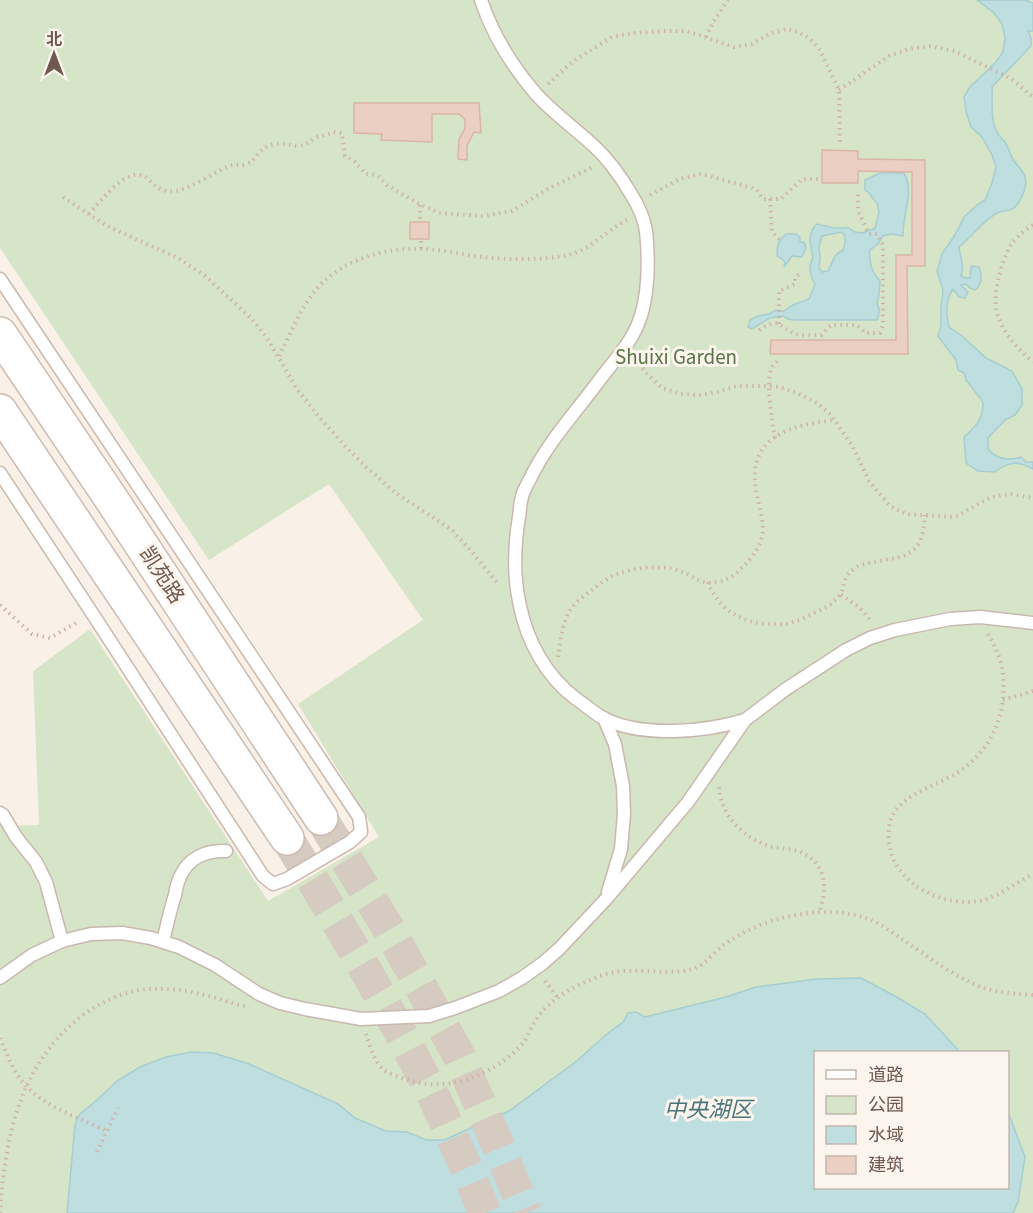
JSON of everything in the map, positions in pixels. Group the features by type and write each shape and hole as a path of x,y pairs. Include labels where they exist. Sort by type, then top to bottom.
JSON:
{"main road":[{"name":"凯苑路","path":"0,334 119,510 321,818"},
{"name":"凯苑路","path":"0,411 287,838"}],"lane":[{"path":"481,0 500,46 515,67 538,96 606,158 624,182 646,229 646,288 639,323 627,345 554,439 536,467 522,496 514,561 516,591 523,623 534,647 551,673 572,696 604,718 633,728 666,732 726,726 745,720"},
{"path":"0,279 359,817 361,831 350,842 287,879 273,884 263,876 0,473"},
{"path":"0,978 32,955 62,941 91,934 122,933 163,941 179,947 215,965 259,994 280,1003 361,1019 429,1016 455,1008 499,991 522,978 551,956 607,898 688,802 745,720 821,665 846,650 880,635 924,623 980,617 1033,623"},
{"path":"604,718 615,744 623,786 624,814 621,849 607,898"},
{"path":"0,813 36,862 46,882 62,941"},
{"path":"163,941 180,877 186,866 202,854 213,850 226,851"}],"path":[{"path":"706,37 728,0"},
{"path":"538,96 572,62 612,37 661,30 686,31 734,47 752,44 771,33 787,29 809,38 820,50 839,90 840,146"},
{"path":"839,90 889,57 909,49 931,46 954,51 1006,76 1032,95"},
{"path":"89,214 130,175 144,176 163,192 177,192 232,164 243,165 252,162 263,148 280,143 303,145 333,132 342,133 345,156 355,162 366,174 377,175 387,185 420,205 440,213 483,216 512,211 606,158"},
{"path":"279,356 304,307 315,291 330,276 350,264 384,252 421,249 485,258 553,258 581,251 594,243 679,178 702,174 752,188 757,190 763,199 770,200 781,200 802,178 819,179"},
{"path":"759,330 769,323 779,324 796,334 821,335 831,325 857,325 866,333 880,333 883,325 883,244 877,234 868,234 858,211 858,191"},
{"path":"63,197 107,226 178,258 206,276 250,317 279,356 297,389 345,446 397,494 451,529 521,612"},
{"path":"770,200 772,232 780,240"},
{"path":"420,205 420,220"},
{"path":"1033,225 1013,242 998,281 996,300 998,317 1003,327 1021,352 1033,363"},
{"path":"421,241 421,249"},
{"path":"779,324 779,291 795,284 795,279 800,273"},
{"path":"627,345 648,375 662,388 671,391 700,395 737,386 770,386 797,393 817,403 831,415 853,447 868,481 891,506 906,514 955,517 992,497 1009,494 1033,498"},
{"path":"775,438 771,411 770,376 772,366 780,358"},
{"path":"557,680 558,654 570,611 583,597 613,575 632,570 671,568 701,582 716,582 730,577 746,563 757,550 764,529 754,471 759,454 770,441 798,426 835,420"},
{"path":"708,582 712,594 734,614 752,622 786,624 828,606 841,595 845,578 853,569 868,563 902,557 913,552 921,540 925,515"},
{"path":"841,595 859,607 874,623 880,635"},
{"path":"0,605 32,634 50,638 92,613"},
{"path":"980,617 1002,667 1003,700 999,722 990,741 966,767 954,776 904,802 893,813 888,830 889,848 896,865 910,882 945,899 967,902 984,900 1033,874"},
{"path":"1003,700 1033,691"},
{"path":"711,769 719,783 720,797 725,811 735,825 767,845 797,851 819,865 824,890 819,913"},
{"path":"361,1019 374,1056 383,1069 415,1083 444,1085 459,1083 484,1073 504,1061 522,1044 542,1012 568,990 614,971 680,971 696,968 725,944 766,922 795,915 819,913 863,917 882,926 975,984 1006,993 1033,995"},
{"path":"0,1213 8,1145 19,1105 42,1058 52,1043 67,1028 102,1002 146,989 191,991 253,1008"},
{"path":"0,1038 13,1068 37,1096 107,1131"},
{"path":"97,1152 118,1108"}],"green space":[{"name":"Shuixi Garden","path":"0,0 1033,0 1033,1213 0,1213 0,826 39,825 33,671 90,629 268,901 379,837 298,704 423,620 329,484 209,560 0,248"}],"water":[{"path":"977,0 1025,0 1033,3 1033,31 1028,31 1031,46 992,87 993,123 1024,174 1026,183 1024,192 1014,208 992,216 959,247 961,276 970,278 971,266 979,267 981,282 975,290 966,284 961,285 968,292 965,298 959,297 953,289 947,307 949,327 986,358 1012,371 1022,389 1022,405 1015,415 1005,420 988,438 988,449 1003,459 1021,457 1026,462 1033,462 1033,469 1014,463 995,472 978,471 966,463 964,437 978,422 983,402 966,380 964,373 958,370 956,360 938,336 941,326 943,290 937,271 942,254 964,217 985,200 996,167 982,137 971,127 964,97 969,88 1003,52 1005,38 1002,24 994,13"},
{"path":"880,173 904,173 908,187 903,236 891,234 883,236 870,250 871,267 880,281 877,320 794,320 783,316 770,318 752,329 748,327 750,320 758,316 776,310 784,311 809,299 815,284 810,271 813,258 810,236 817,224 833,228 849,228 863,233 875,228 879,212 877,203 865,190 865,180","holes":["841,232 845,236 843,250 835,257 828,271 822,272 819,267 819,247 822,236"]},
{"path":"786,234 796,234 800,237 800,242 804,242 806,248 802,257 792,256 784,267 785,262 777,256 777,252 780,241"},
{"name":"中央湖区","path":"861,978 925,1014 959,1051 814,1051 814,1189 1009,1189 1009,1115 1025,1157 1018,1202 1013,1213 67,1213 75,1125 80,1114 117,1081 140,1067 166,1057 191,1052 214,1053 249,1064 338,1104 355,1118 386,1131 407,1132 426,1140 444,1140 509,1111 578,1060 623,1022 628,1013 636,1012 645,1017 726,997 756,987 817,979"}],"building":[{"path":"354,103 479,103 481,133 474,132 467,146 467,160 458,159 459,139 465,129 465,119 459,114 432,114 432,142 381,140 382,134 354,133"},
{"path":"822,150 858,151 858,159 925,160 925,266 907,266 908,354 770,354 771,340 896,340 896,255 912,255 912,172 858,171 858,183 822,183"},
{"path":"410,222 429,222 429,239 410,239"}],"tunnel":[{"path":"321,818 387,926 457,1052 526,1213"},
{"path":"287,838 355,951 428,1086 485,1213"}]}
